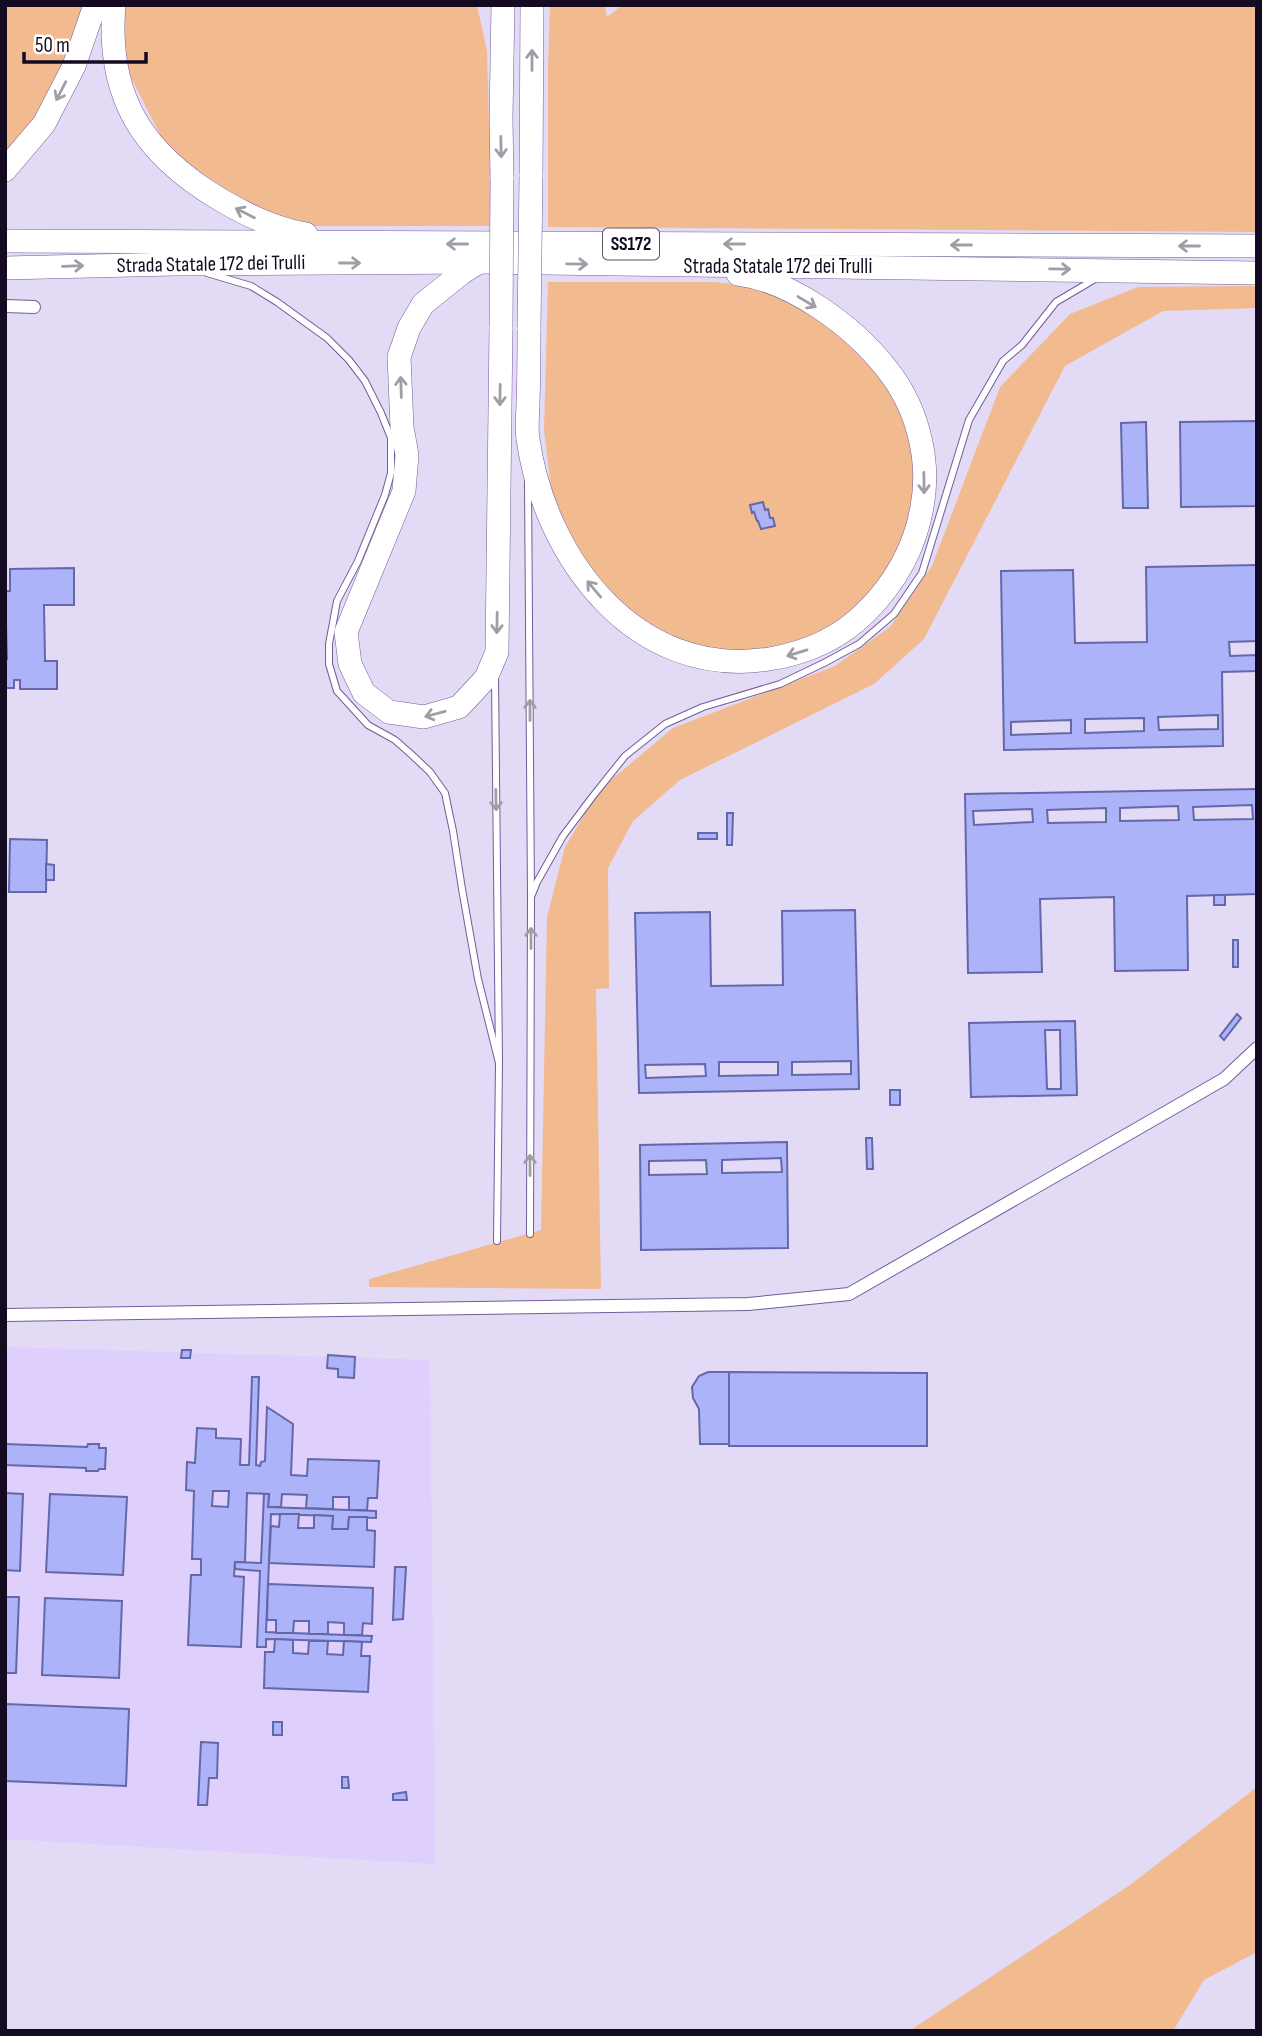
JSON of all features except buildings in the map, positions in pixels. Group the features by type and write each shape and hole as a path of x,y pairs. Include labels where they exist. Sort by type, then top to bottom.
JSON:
{"highway":[{"path":"5,170 44,124 74,66 95,5"},
{"path":"114,5 111,33 121,90 132,116 148,141 169,164 212,195 268,224 291,232 357,243"},
{"path":"486,5 492,25 501,118"},
{"path":"480,262 452,280 423,304 409,328 399,358 402,427 407,454 404,491 346,632 350,664 364,693 389,712 424,717 459,707 486,678 497,652 503,5"},
{"path":"532,5 528,437 536,477 556,529 576,567 615,612 641,633 672,649 700,658 730,662 793,655 841,634 858,620 893,582 906,559 919,530 925,489 923,456 915,419 901,386 877,357 809,301 772,283 747,275 672,265"},
{"name":"Strada Statale 172 dei Trulli","path":"5,241 1257,246"},
{"name":"Strada Statale 172 dei Trulli","path":"5,268 480,262 1257,273"}],"street":[{"path":"5,306 34,307"},
{"path":"5,1315 734,1304 849,1294 1224,1079 1257,1048"}],"lane":[{"path":"175,264 251,286 302,319 327,338 349,360 365,381 381,413 391,438 391,473 385,495 358,561 337,601 328,644 329,664 337,691 368,725 395,740 412,755 430,772 445,793 478,979 499,1063"},
{"path":"531,897 563,836 625,756 665,724 703,706 780,684 824,663 859,644 894,614 922,573 969,420 1003,361 1021,345 1056,302 1112,270"},
{"path":"528,437 530,1234"},
{"path":"494,658 499,1063 497,1241"}],"shaded area":[{"path":"5,5 86,5 42,118 5,162"},
{"path":"122,5 477,5 487,51 492,226 313,226 262,213 168,150 123,62"},
{"path":"550,5 605,5 607,17 622,5 1257,5 1257,232 548,227"},
{"path":"548,282 713,282 745,285 804,307 870,359 907,422 917,489 902,552 851,615 810,640 747,654 685,647 622,611 575,552 551,488 544,430"},
{"path":"1257,286 1257,308 1163,311 1065,366 924,639 874,684 680,780 633,821 608,868 609,988 596,989 601,1289 369,1287 369,1279 541,1230 547,917 565,847 599,790 673,728 835,666 890,627 932,566 1000,387 1070,314 1138,287"},
{"path":"5,1347 430,1360 435,1864 5,1839"},
{"path":"1257,1787 1257,1952 1204,1980 1173,2031 909,2031 1130,1885"}]}
